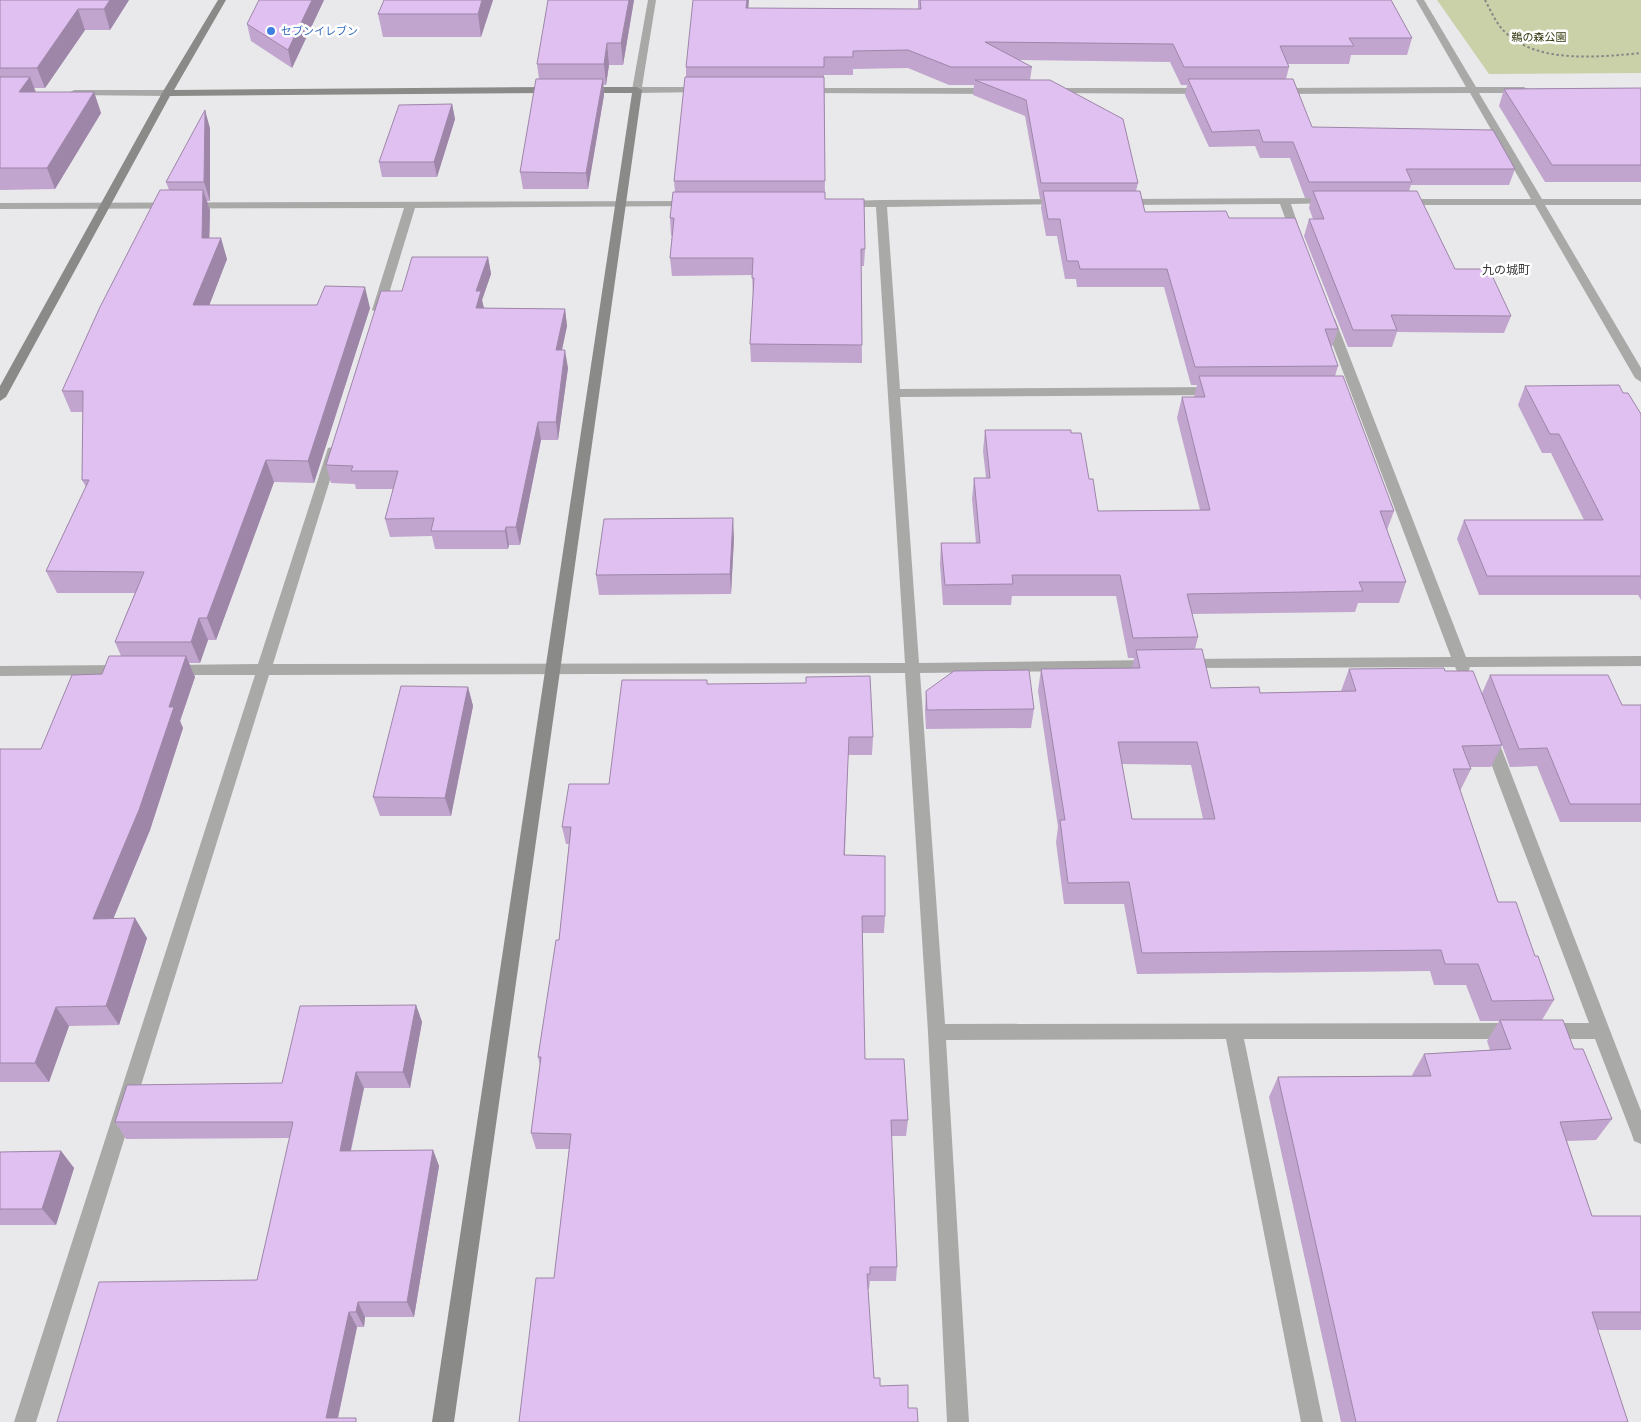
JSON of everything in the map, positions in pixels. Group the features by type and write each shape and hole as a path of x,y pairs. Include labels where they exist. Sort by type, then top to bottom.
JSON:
{"street":[{"path":"0,397 167,93 222,0"},
{"path":"443,1422 622,205 637,90 652,0"},
{"path":"1420,0 1641,378"},
{"path":"59,93 715,90"},
{"path":"1265,91 1532,90"},
{"path":"793,91 1008,91"},
{"path":"1038,91 1215,91"},
{"path":"1284,201 1301,246"},
{"path":"831,204 1068,202"},
{"path":"1117,202 1342,202"},
{"path":"1391,202 1641,202"},
{"path":"372,328 411,204"},
{"path":"0,206 702,204"},
{"path":"881,204 896,393 914,668 937,1032 958,1422"},
{"path":"1325,309 1351,390 1470,689"},
{"path":"896,393 1229,391"},
{"path":"25,1422 339,432"},
{"path":"156,670 914,668 1459,661 1641,661"},
{"path":"0,671 137,670"},
{"path":"1484,726 1641,1135"},
{"path":"937,1032 1600,1031"},
{"path":"1234,1033 1312,1422"}],"path":[{"path":"1485,0 1506,34 1529,47 1556,54 1600,57 1641,53"}],"green space":[{"name":"鵜の森公園","path":"1437,0 1641,0 1641,73 1489,74"}],"building":[{"path":"0,0 110,0 104,9 78,9 37,68 0,68"},
{"path":"259,0 312,0 288,50 247,24"},
{"path":"384,0 482,0 478,14 378,14"},
{"path":"548,0 629,0 621,43 607,43 604,64 537,64"},
{"path":"693,0 747,0 746,8 921,9 920,0 1391,0 1412,38 1349,38 1354,46 1280,46 1289,67 1184,67 1173,44 985,42 1032,67 951,67 908,50 853,51 853,57 824,57 824,67 686,67"},
{"path":"0,77 30,77 19,92 94,92 47,168 0,168"},
{"path":"685,77 824,77 825,181 674,181"},
{"path":"536,79 603,79 586,173 520,172"},
{"path":"1188,79 1293,79 1312,127 1493,130 1515,169 1406,169 1412,182 1309,182 1293,142 1263,142 1259,130 1212,132"},
{"path":"975,80 1050,80 1123,119 1138,183 1041,183 1026,100"},
{"path":"1641,88 1641,165 1552,165 1504,89"},
{"path":"452,104 434,162 379,162 399,105"},
{"path":"205,110 204,182 166,182"},
{"path":"160,190 203,190 202,238 221,238 193,305 317,305 325,286 365,287 308,461 266,460 207,618 199,618 191,642 115,642 144,572 46,571 89,480 82,480 83,391 62,391 100,307"},
{"path":"1043,191 1140,191 1145,212 1226,211 1229,218 1295,218 1338,329 1325,329 1338,366 1195,367 1167,269 1080,269 1078,261 1067,261 1060,219 1048,219"},
{"path":"1313,191 1417,191 1455,269 1489,269 1511,316 1391,315 1397,330 1353,330 1309,219 1324,219"},
{"path":"673,192 825,192 825,199 864,199 865,249 861,249 862,345 750,344 754,278 752,278 753,258 670,258 674,218 670,218"},
{"path":"412,257 488,257 476,291 481,291 476,308 565,309 556,350 565,350 556,422 538,422 516,527 506,527 505,531 431,531 434,518 385,519 398,471 351,471 353,466 326,465 381,291 402,291"},
{"path":"1199,376 1343,376 1394,511 1380,511 1406,582 1359,582 1363,591 1187,594 1198,637 1133,638 1120,575 1012,575 1013,584 945,585 941,543 980,543 974,478 990,478 985,430 1071,430 1071,433 1081,433 1089,479 1093,479 1098,511 1210,510 1182,397 1205,397"},
{"path":"1619,385 1623,393 1628,393 1641,414 1641,576 1487,576 1464,520 1603,520 1559,434 1550,434 1525,386"},
{"path":"733,518 730,574 596,575 604,519"},
{"path":"1202,649 1211,688 1259,687 1260,693 1356,691 1349,669 1444,668 1445,671 1473,671 1502,745 1462,746 1471,769 1453,769 1498,902 1516,902 1535,956 1538,956 1554,1000 1492,1001 1478,964 1445,964 1441,950 1142,953 1129,882 1068,883 1060,820 1065,820 1041,669 1140,668 1136,650","holes":["1118,742 1197,742 1215,819 1132,819"]},
{"path":"109,656 186,656 169,707 174,707 139,810 93,919 135,918 106,1006 56,1007 35,1063 0,1063 0,749 41,749 72,675 102,674"},
{"path":"1029,670 1034,709 927,710 926,691 954,671"},
{"path":"1490,675 1608,675 1622,705 1641,705 1641,804 1570,804 1547,748 1519,749"},
{"path":"870,676 873,737 849,737 844,855 885,856 885,916 862,916 865,1059 904,1059 908,1120 891,1120 897,1267 870,1267 870,1274 867,1274 874,1378 880,1378 880,1386 908,1385 908,1408 917,1408 918,1422 519,1422 536,1278 554,1278 571,1134 531,1133 541,1057 538,1057 556,940 559,940 571,827 562,827 569,784 609,784 622,680 707,680 707,684 806,683 806,677"},
{"path":"401,686 468,687 445,798 373,797"},
{"path":"416,1005 403,1072 356,1072 340,1151 433,1150 407,1302 358,1302 356,1312 349,1312 326,1418 356,1418 356,1422 57,1422 99,1282 257,1280 293,1122 115,1122 127,1085 282,1083 300,1006"},
{"path":"1500,1020 1563,1020 1574,1049 1583,1049 1612,1119 1560,1122 1592,1216 1641,1216 1641,1312 1592,1312 1628,1422 1356,1422 1278,1077 1431,1076 1424,1054 1511,1049"},
{"path":"61,1151 42,1209 0,1209 0,1152"}],"place":[{"name":"セブンイレブン","path":"271,31"}],"district":[{"name":"九の城町","path":"1506,270"}]}
